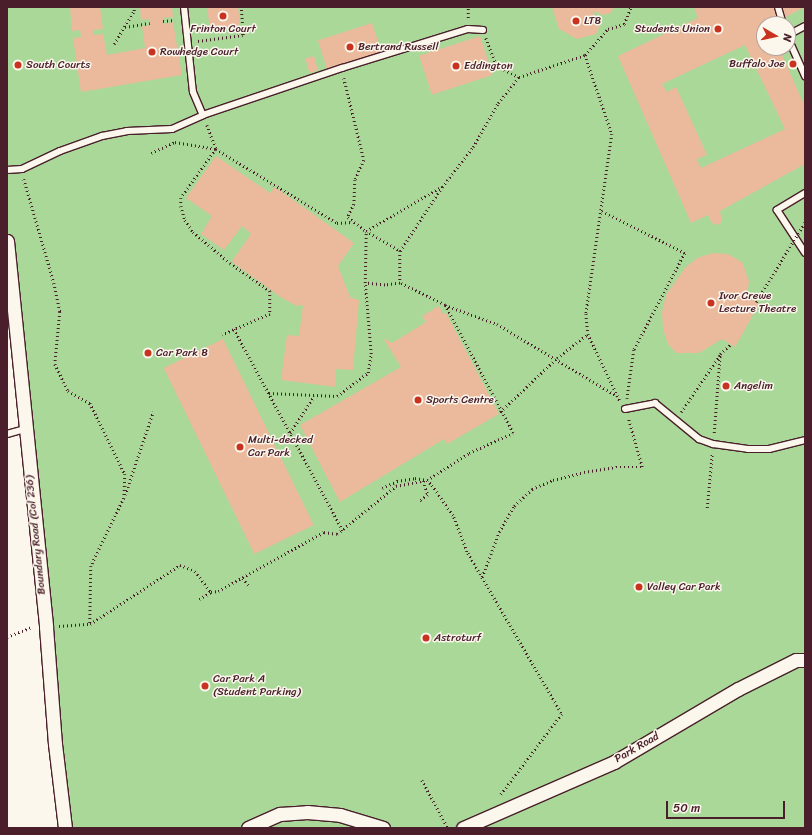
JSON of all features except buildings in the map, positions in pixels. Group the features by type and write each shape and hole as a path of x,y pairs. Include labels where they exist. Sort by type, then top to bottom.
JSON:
{"street":[{"name":"Boundary Road (Col 236)","path":"7,241 46,628 55,744 65,828"},
{"name":"Park Road","path":"463,828 614,762 738,689 796,660 805,660"},
{"path":"248,828 280,814 308,812 340,815 383,828"}],"lane":[{"path":"184,7 193,92 203,115"},
{"path":"796,31 805,26"},
{"path":"7,170 21,169 60,151 102,136 127,131 172,129 203,115 342,68 468,29 484,30"},
{"path":"796,56 805,76"},
{"path":"805,192 777,210 805,253"},
{"path":"625,409 655,403 699,438 713,444 748,449 768,449 805,440"},
{"path":"7,434 25,430"}],"path":[{"path":"114,44 125,27 134,7"},
{"path":"188,42 243,35 241,7"},
{"path":"400,283 400,251 442,187 473,148 498,102 519,77 585,55 608,29 624,24 631,7"},
{"path":"125,27 150,23"},
{"path":"484,30 497,66 519,77"},
{"path":"482,577 499,532 514,506 532,489 553,480 584,472 616,467 642,467 625,409 588,334 586,314 612,134 585,55"},
{"path":"342,68 364,160 355,180 354,204 348,217 366,231 400,251"},
{"path":"203,115 216,149"},
{"path":"151,153 175,142 216,149 337,223 354,222"},
{"path":"216,149 183,193 181,206 193,232 230,263 270,291 270,314 222,335"},
{"path":"21,169 54,283 60,312 55,364 68,391 90,403 102,423 125,474 124,498"},
{"path":"366,231 442,187"},
{"path":"602,211 685,253 634,350 625,409"},
{"path":"756,302 805,222"},
{"path":"269,393 337,396 368,373 371,354 365,283 366,231"},
{"path":"365,283 385,285 400,283 444,305 497,324 557,358 618,396"},
{"path":"199,599 243,578 324,532 337,534 396,486 427,480 469,453 513,433 500,412 444,305"},
{"path":"234,329 343,530"},
{"path":"500,412 557,358 588,334"},
{"path":"676,420 720,354 731,344"},
{"path":"707,508 720,354"},
{"path":"290,433 314,396"},
{"path":"90,624 92,566 124,498 154,412"},
{"path":"382,488 397,481 415,478 427,480 454,517 482,577 562,714 496,802 500,811"},
{"path":"423,481 428,495 421,500 423,502"},
{"path":"7,637 29,626 46,628 90,624 180,565 195,572 211,592"},
{"path":"243,578 248,585"},
{"path":"422,780 449,828"}],"green space":[{"path":"7,7 805,7 805,828 65,828 7,241"}],"place":[{"name":"Frinton Court","path":"223,16"},
{"name":"LTB","path":"576,21"},
{"name":"Students Union","path":"718,29"},
{"name":"Bertrand Russell","path":"350,47"},
{"name":"Rowhedge Court","path":"152,52"},
{"name":"Buffalo Joe","path":"793,64"},
{"name":"South Courts","path":"18,65"},
{"name":"Eddington","path":"456,66"},
{"name":"Ivor Crewe Lecture Theatre","path":"711,303"},
{"name":"Car Park B","path":"148,353"},
{"name":"Angelim","path":"726,386"},
{"name":"Sports Centre","path":"418,400"},
{"name":"Multi-decked Car Park","path":"240,447"},
{"name":"Valley Car Park","path":"639,587"},
{"name":"Astroturf","path":"426,638"},
{"name":"Car Park A (Student Parking)","path":"205,686"}]}
